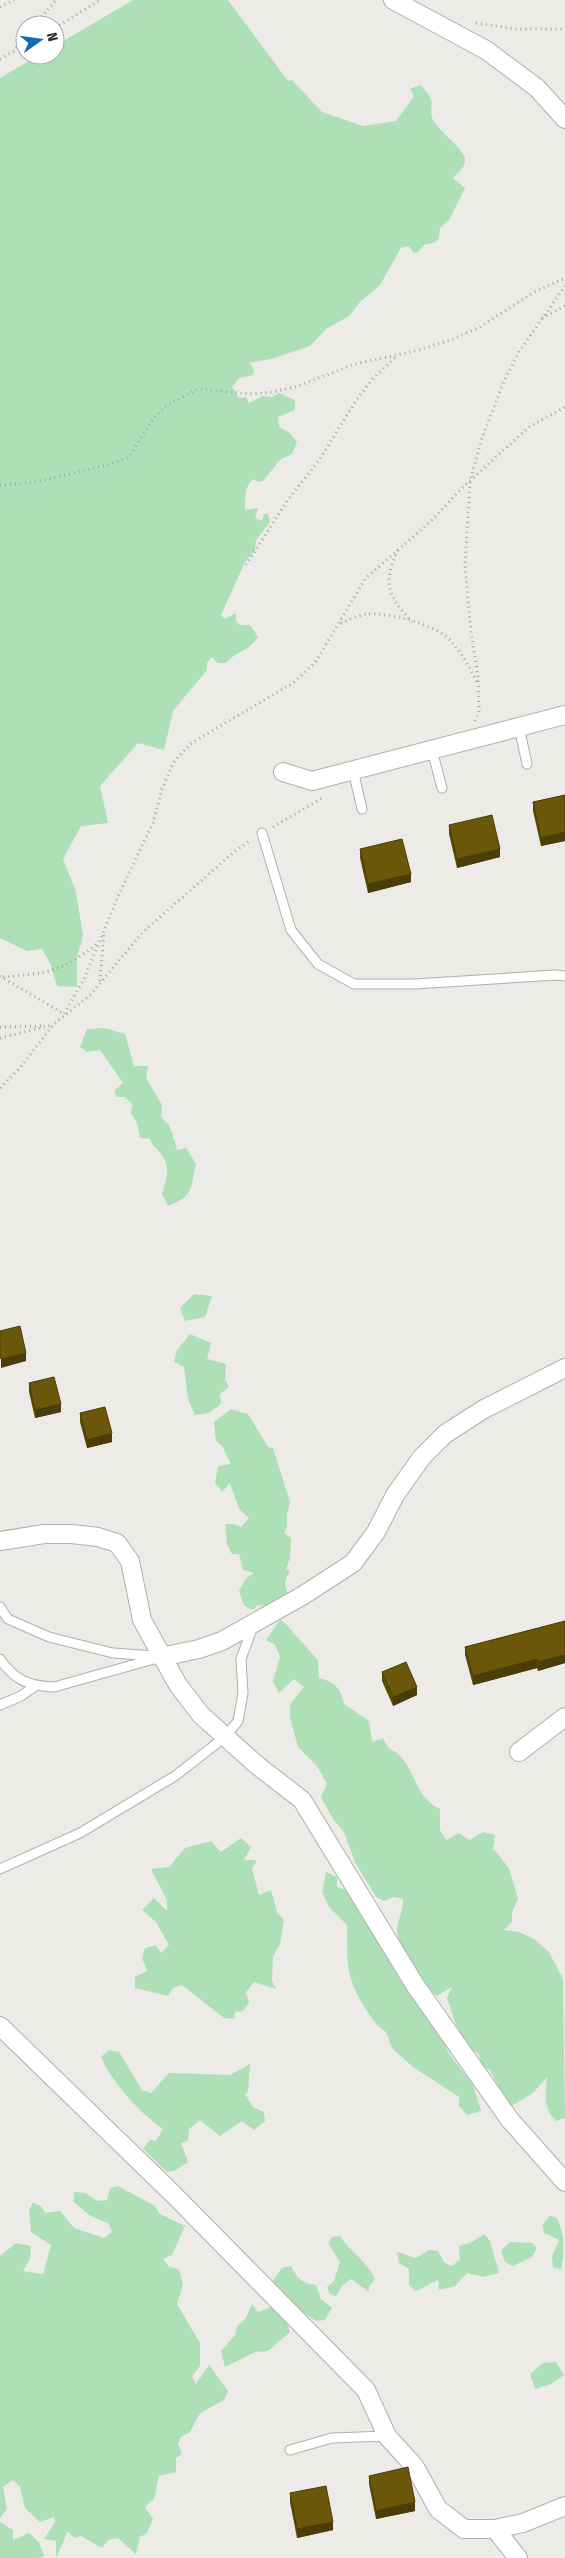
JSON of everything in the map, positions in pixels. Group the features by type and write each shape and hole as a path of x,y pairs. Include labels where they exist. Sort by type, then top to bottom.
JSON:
{"street":[{"path":"393,0 486,50 537,88 565,120"},
{"path":"283,772 312,781 565,715"},
{"path":"160,1657 207,1646 254,1623 302,1596 353,1562 376,1532 395,1495 422,1457 445,1434 484,1409 565,1368"},
{"path":"0,1541 44,1534 72,1534 98,1537 117,1544 130,1561 142,1620 160,1657 178,1685 201,1715 258,1766 302,1800 415,1985 510,2120 565,2182"},
{"path":"518,1752 565,1717"},
{"path":"0,2026 173,2194 366,2390 387,2436 416,2468 438,2509 464,2529 495,2529 523,2524 565,2506"},
{"path":"495,2529 518,2558"}],"lane":[{"path":"519,727 527,764"},
{"path":"432,750 442,788"},
{"path":"349,771 362,809"},
{"path":"262,833 291,930 318,964 354,984 415,984 565,976"},
{"path":"0,1608 8,1619 50,1637 113,1653 160,1657"},
{"path":"0,1870 80,1833 175,1776 225,1737 238,1721 243,1693 241,1659 254,1623"},
{"path":"0,1659 8,1672 20,1681 35,1686 54,1687 160,1657"},
{"path":"0,1705 21,1696 35,1686"},
{"path":"290,2450 332,2438 387,2436"}],"path":[{"path":"0,7 14,0"},
{"path":"43,15 56,0"},
{"path":"65,22 100,0"},
{"path":"474,23 516,28 565,29"},
{"path":"0,59 14,51"},
{"path":"0,485 36,482 111,464 128,457 153,419 167,405 198,389 250,394 273,392 298,386 355,364 453,339 480,327 534,292 565,278"},
{"path":"468,740 479,712 478,685 465,566 470,481 482,438 504,381 519,352 565,286"},
{"path":"542,318 565,306"},
{"path":"246,565 287,501 320,459 357,399 374,377 398,354"},
{"path":"64,1014 84,979 104,929 153,823 162,789 173,763 190,744 293,683 315,663 365,579 431,521 470,481 529,427 565,406"},
{"path":"400,548 390,569 388,580 390,593 413,622"},
{"path":"340,623 366,614 389,615 425,625 449,640 464,658 478,685"},
{"path":"0,1088 20,1068 53,1025 64,1014 90,995 143,932 234,851 324,797 349,771"},
{"path":"100,982 104,929"},
{"path":"1,977 47,972 64,967 98,943"},
{"path":"1,977 64,1014"},
{"path":"0,1027 53,1025"},
{"path":"0,1038 53,1025"}],"green space":[{"path":"133,0 228,0 288,81 292,80 322,112 363,126 396,121 414,96 410,89 420,85 430,96 433,120 456,145 465,159 461,170 453,178 465,188 449,220 440,228 439,237 436,242 424,245 418,252 414,253 409,246 401,248 380,285 360,302 349,316 326,329 310,346 275,358 249,363 254,369 253,375 239,378 232,387 239,398 246,397 249,403 263,396 272,397 279,393 295,400 295,410 278,417 279,427 290,433 297,442 292,454 281,459 263,481 258,482 254,479 248,486 245,497 245,510 258,508 255,518 262,521 264,514 268,514 270,522 256,540 255,550 245,562 221,615 224,619 236,613 236,621 240,625 250,625 258,637 250,646 226,663 218,663 212,657 207,663 207,670 173,711 164,750 138,743 100,786 108,823 81,826 63,859 76,892 83,935 77,957 77,987 57,986 50,963 42,949 27,951 0,938 0,78 22,65 65,65 65,40"},
{"path":"105,1028 125,1034 134,1066 148,1066 146,1078 162,1105 161,1117 169,1125 177,1148 175,1150 186,1148 196,1164 190,1191 182,1199 168,1206 162,1194 167,1174 165,1160 150,1139 140,1138 137,1123 131,1113 132,1104 125,1097 117,1097 114,1091 123,1083 100,1050 87,1052 80,1047 87,1029"},
{"path":"194,1294 212,1296 205,1317 185,1321 180,1308"},
{"path":"190,1334 211,1343 207,1359 226,1364 225,1380 229,1387 220,1394 221,1404 209,1413 195,1415 188,1399 184,1367 174,1362 177,1350"},
{"path":"231,1409 248,1414 268,1447 273,1448 290,1502 287,1526 284,1533 291,1538 290,1558 286,1569 290,1572 285,1582 288,1593 282,1603 271,1606 258,1605 252,1610 244,1605 239,1591 246,1578 254,1573 243,1570 239,1554 232,1554 227,1544 225,1524 234,1524 241,1527 249,1518 239,1509 230,1483 222,1492 215,1483 218,1466 231,1464 222,1446 216,1441 214,1422"},
{"path":"281,1619 318,1660 319,1678 329,1681 336,1686 341,1693 344,1704 369,1721 372,1742 383,1738 388,1747 398,1754 406,1764 426,1799 440,1809 440,1830 446,1840 459,1833 469,1840 483,1832 495,1835 493,1848 509,1868 518,1899 512,1912 512,1922 504,1930 519,1932 534,1939 549,1952 563,1979 565,2118 556,2121 549,2111 546,2100 547,2077 533,2093 510,2107 489,2069 482,2067 479,2054 467,2047 455,2022 447,1998 452,1987 437,1996 419,1975 406,1955 397,1929 403,1907 403,1899 394,1897 384,1901 376,1897 355,1862 344,1832 333,1819 321,1797 327,1784 317,1766 298,1747 290,1718 290,1704 304,1687 294,1679 279,1693 273,1681 280,1657 275,1645 266,1640"},
{"path":"241,1838 251,1847 244,1860 257,1860 252,1869 259,1895 271,1890 277,1912 284,1920 280,1944 273,1956 272,1981 276,1989 254,1982 246,1992 249,2003 243,2011 235,2012 234,2019 224,2018 182,1985 173,1988 168,1996 135,1988 135,1977 147,1971 142,1958 145,1948 156,1945 161,1953 169,1945 156,1922 142,1910 154,1898 167,1911 167,1900 151,1869 169,1867 185,1848 211,1841 221,1852"},
{"path":"326,1872 337,1877 337,1887 349,1891 398,1961 404,1985 434,2013 447,2051 473,2085 481,2111 467,2115 459,2106 459,2097 413,2067 392,2048 386,2032 376,2024 369,2014 353,1984 348,1967 347,1925 329,1907 322,1892"},
{"path":"109,2050 119,2052 142,2090 151,2093 169,2073 230,2075 250,2064 248,2092 245,2094 253,2107 264,2112 265,2121 254,2130 242,2121 220,2136 200,2120 189,2129 188,2141 181,2143 188,2162 174,2171 167,2172 143,2149 150,2140 156,2141 163,2129 136,2106 112,2077 101,2057"},
{"path":"118,2186 155,2206 160,2214 185,2226 172,2255 163,2259 169,2267 179,2269 183,2285 177,2304 200,2343 200,2366 192,2376 196,2384 209,2365 228,2391 224,2400 200,2413 190,2432 181,2437 178,2444 182,2454 176,2458 176,2472 159,2476 154,2499 145,2507 153,2519 147,2533 140,2537 136,2554 118,2538 108,2540 102,2548 81,2536 74,2538 68,2531 56,2558 56,2541 44,2539 55,2522 54,2517 40,2522 25,2508 20,2487 13,2480 3,2487 7,2509 0,2518 0,2256 16,2243 31,2246 30,2259 23,2271 43,2274 51,2245 31,2232 29,2210 33,2203 41,2206 45,2213 60,2211 74,2228 104,2238 112,2232 109,2224 89,2215 74,2202 74,2192 85,2193 97,2201 107,2200 110,2188"},
{"path":"550,2216 557,2218 562,2231 564,2249 561,2269 553,2267 552,2256 559,2240 544,2233 542,2225"},
{"path":"484,2234 490,2241 499,2273 483,2277 467,2273 455,2286 439,2290 438,2280 416,2291 409,2285 409,2269 399,2263 397,2252 416,2258 429,2250 438,2251 444,2262 451,2266 460,2260 459,2246 472,2242"},
{"path":"340,2236 372,2273 375,2279 369,2286 369,2292 351,2279 343,2285 336,2296 330,2294 327,2287 334,2281 340,2262 328,2243 332,2237"},
{"path":"510,2242 532,2243 537,2248 532,2257 513,2266 505,2262 501,2251"},
{"path":"291,2266 300,2280 316,2285 321,2299 332,2308 325,2320 316,2321 294,2306 273,2281 282,2268"},
{"path":"252,2304 258,2312 271,2307 286,2321 290,2332 268,2351 255,2352 225,2367 221,2351 235,2335 237,2326 246,2318"},
{"path":"556,2362 564,2375 551,2384 535,2389 530,2374 543,2363"},
{"path":"0,2522 13,2530 13,2540 29,2533 39,2542 44,2556 39,2558 0,2558"}],"building":[{"path":"565,795 565,832 541,838 533,802"},
{"path":"492,815 500,849 457,859 449,825"},
{"path":"402,839 411,874 368,884 360,849"},
{"path":"20,1326 26,1353 1,1359 0,1331"},
{"path":"54,1377 61,1404 35,1410 29,1383"},
{"path":"105,1407 112,1433 87,1440 80,1413"},
{"path":"565,1621 565,1655 538,1662 537,1659 473,1676 465,1647"},
{"path":"406,1662 417,1687 393,1697 382,1672"},
{"path":"408,2467 415,2502 376,2511 369,2476"},
{"path":"326,2486 333,2522 297,2529 290,2493"}]}
